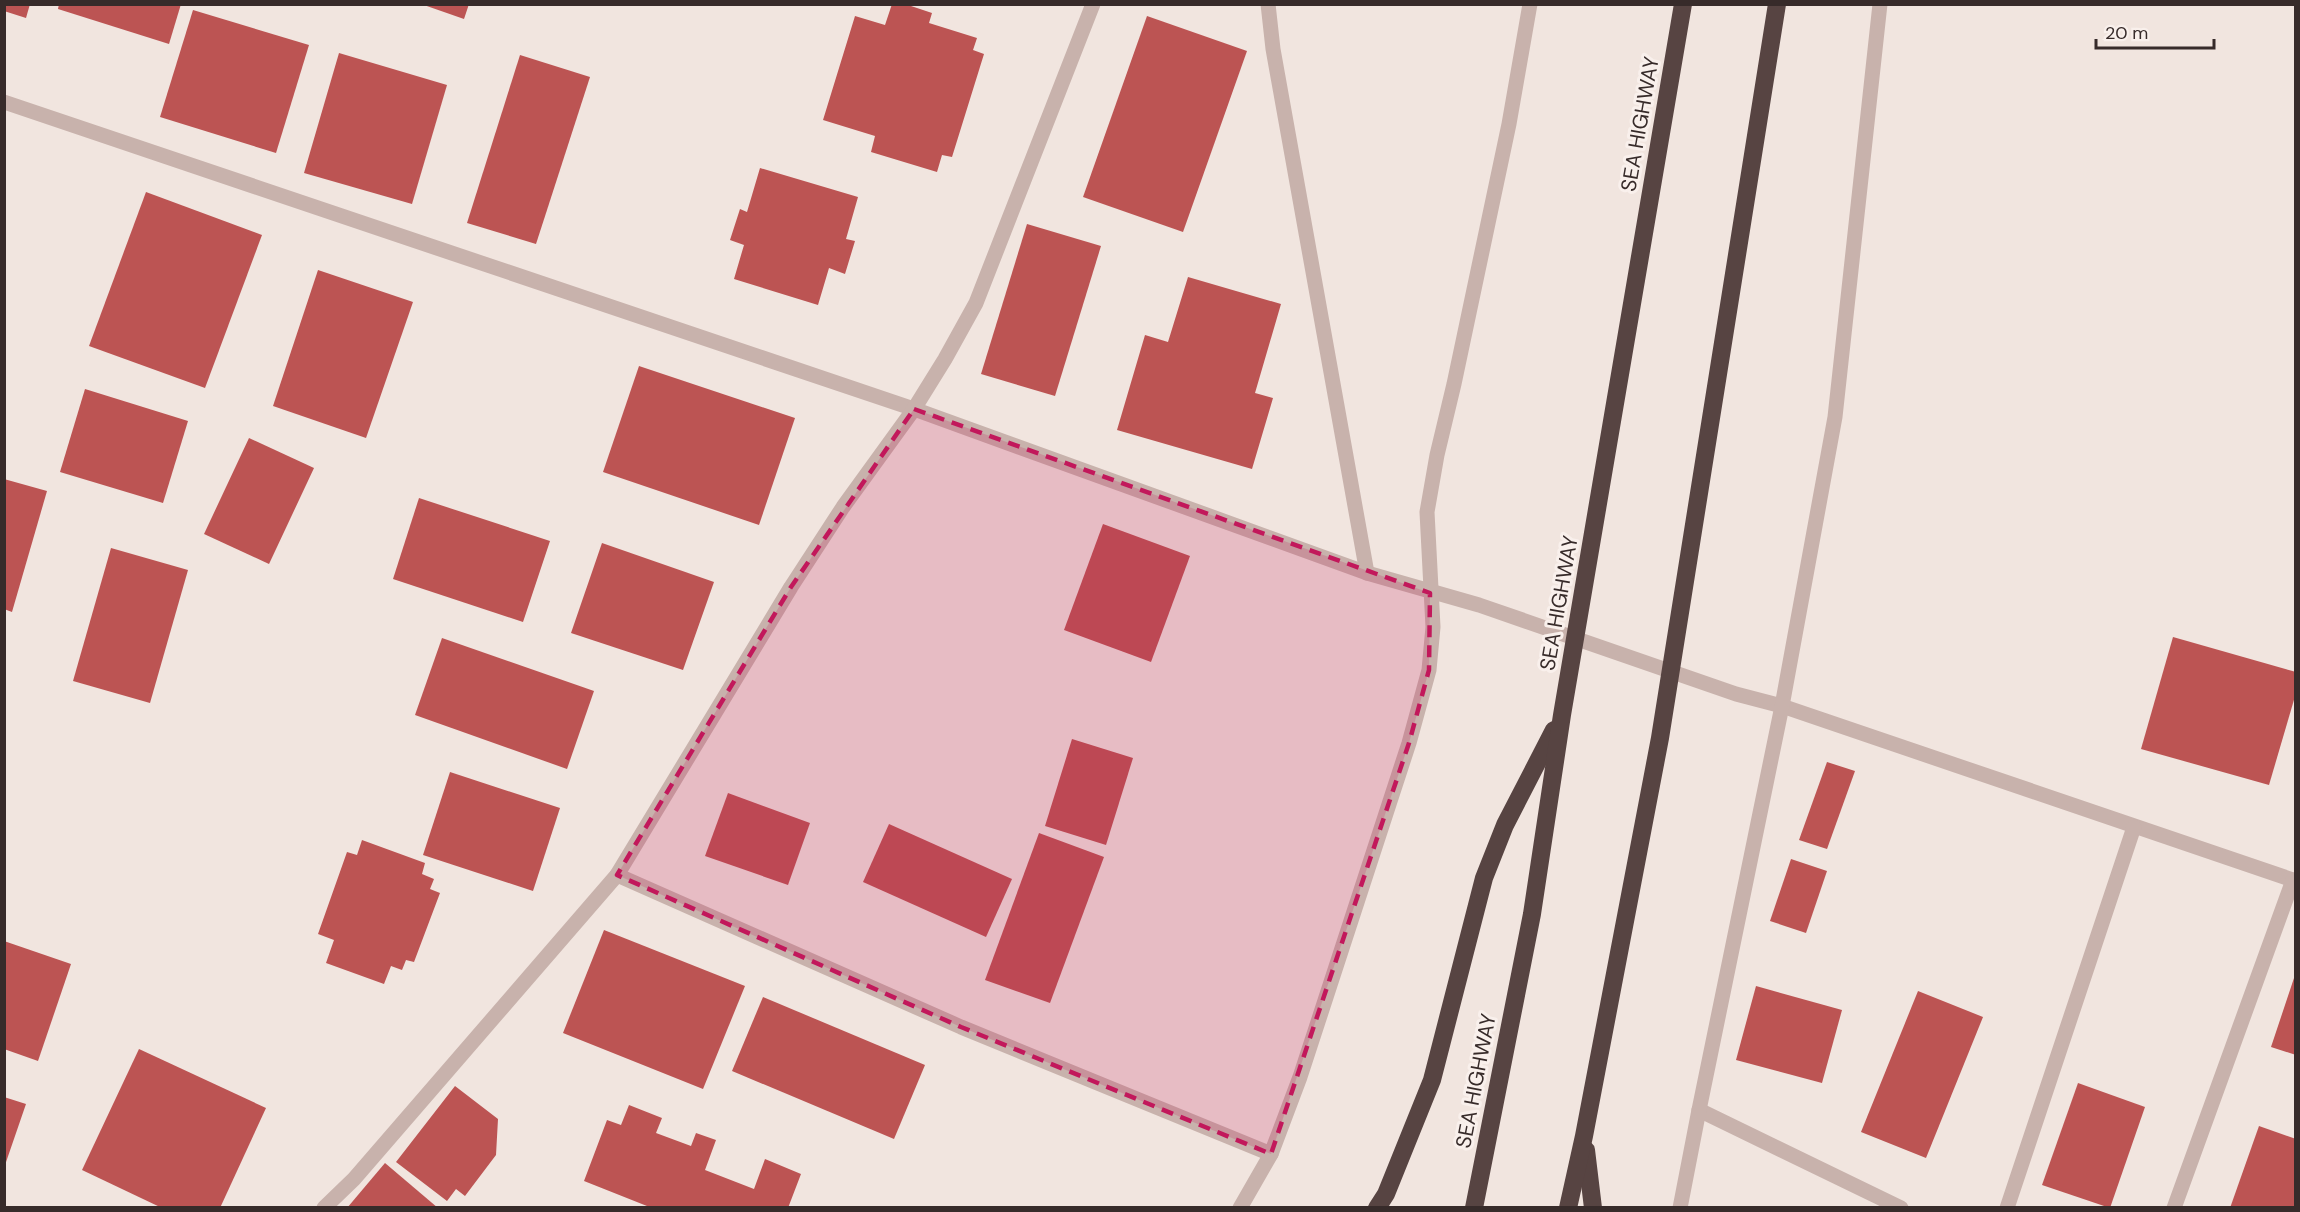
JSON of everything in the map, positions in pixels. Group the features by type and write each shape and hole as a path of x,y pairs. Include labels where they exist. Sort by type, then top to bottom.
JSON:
{"highway":[{"name":"SEA HIGHWAY","path":"1474,1208 1532,914 1562,715 1683,4"},
{"path":"1568,1208 1584,1136 1660,738 1776,4"},
{"path":"1377,1208 1386,1194 1432,1080 1484,878 1505,825 1562,715"},
{"path":"1584,1136 1593,1208"}],"street":[{"path":"324,1208 354,1179 617,875 791,587 843,507 914,409 976,303 1093,4"},
{"path":"1268,4 1273,49 1367,573"},
{"path":"1240,1208 1271,1154 1300,1077 1412,733 1429,670 1433,627 1427,512 1437,455 1509,124 1530,4"},
{"path":"1680,1208 1782,706 1835,417 1880,4"},
{"path":"4,102 914,409 1367,573 1479,605 2294,881 2174,1208"},
{"path":"2007,1208 2134,827"},
{"path":"617,875 961,1027 1271,1154"},
{"path":"1699,1110 1901,1208"}],"highlighted area":[{"path":"914,409 1430,593 1429,670 1409,743 1271,1154 961,1027 617,875 791,587"}],"building":[{"path":"4,4 30,4 26,18 4,11"},
{"path":"59,4 181,4 169,44 58,9"},
{"path":"421,4 469,4 464,19"},
{"path":"892,4 905,4 932,13 929,23 977,38 973,50 984,54 952,157 942,155 937,172 871,152 875,136 823,120 855,16 885,25"},
{"path":"193,10 309,45 276,153 160,117"},
{"path":"1147,16 1247,51 1183,232 1083,197"},
{"path":"339,53 447,85 412,204 304,173"},
{"path":"520,55 590,77 536,244 467,223"},
{"path":"760,168 858,197 846,239 855,241 845,274 829,268 818,305 734,279 744,245 730,240 740,209 747,212"},
{"path":"146,192 262,235 205,388 89,346"},
{"path":"1027,224 1101,246 1055,396 981,374"},
{"path":"318,270 413,302 366,438 273,406"},
{"path":"1188,277 1281,304 1255,393 1273,398 1252,469 1117,430 1145,335 1168,342"},
{"path":"639,366 795,418 759,525 603,472"},
{"path":"85,389 188,421 163,503 60,472"},
{"path":"249,438 314,468 269,564 204,534"},
{"path":"4,479 47,491 12,612 4,609"},
{"path":"419,498 550,541 523,622 393,579"},
{"path":"1103,524 1190,556 1151,662 1064,630"},
{"path":"602,543 714,582 683,670 571,633"},
{"path":"111,548 188,570 150,703 73,681"},
{"path":"2173,637 2296,672 2296,693 2269,785 2141,749"},
{"path":"442,638 594,691 567,769 415,715"},
{"path":"1072,739 1133,758 1106,845 1045,826"},
{"path":"1827,762 1855,771 1827,849 1799,840"},
{"path":"450,772 560,808 533,891 423,855"},
{"path":"728,793 810,823 788,885 705,856"},
{"path":"889,824 1012,879 986,937 863,882"},
{"path":"1039,833 1104,857 1050,1003 985,980"},
{"path":"362,840 425,863 422,874 434,879 430,889 440,893 414,962 406,960 402,970 391,966 384,984 326,963 334,940 318,934 347,852 357,855"},
{"path":"1791,859 1827,871 1806,933 1770,921"},
{"path":"604,930 745,986 703,1089 563,1033"},
{"path":"4,941 71,964 38,1061 4,1049"},
{"path":"2296,975 2296,1055 2271,1047"},
{"path":"1756,986 1842,1010 1822,1083 1736,1060"},
{"path":"1918,991 1983,1017 1926,1158 1861,1132"},
{"path":"763,997 925,1065 894,1139 732,1071"},
{"path":"139,1049 266,1108 220,1208 162,1208 82,1170"},
{"path":"2078,1083 2145,1107 2110,1208 2042,1185"},
{"path":"455,1086 498,1119 496,1155 465,1196 456,1189 447,1201 396,1162"},
{"path":"4,1097 26,1104 5,1165 4,1165"},
{"path":"629,1105 662,1118 656,1133 691,1146 696,1133 716,1140 705,1170 754,1189 765,1159 801,1174 788,1208 652,1208 584,1181 607,1120 621,1125"},
{"path":"2259,1126 2296,1139 2296,1208 2230,1208"},
{"path":"385,1163 438,1208 347,1208"}]}
